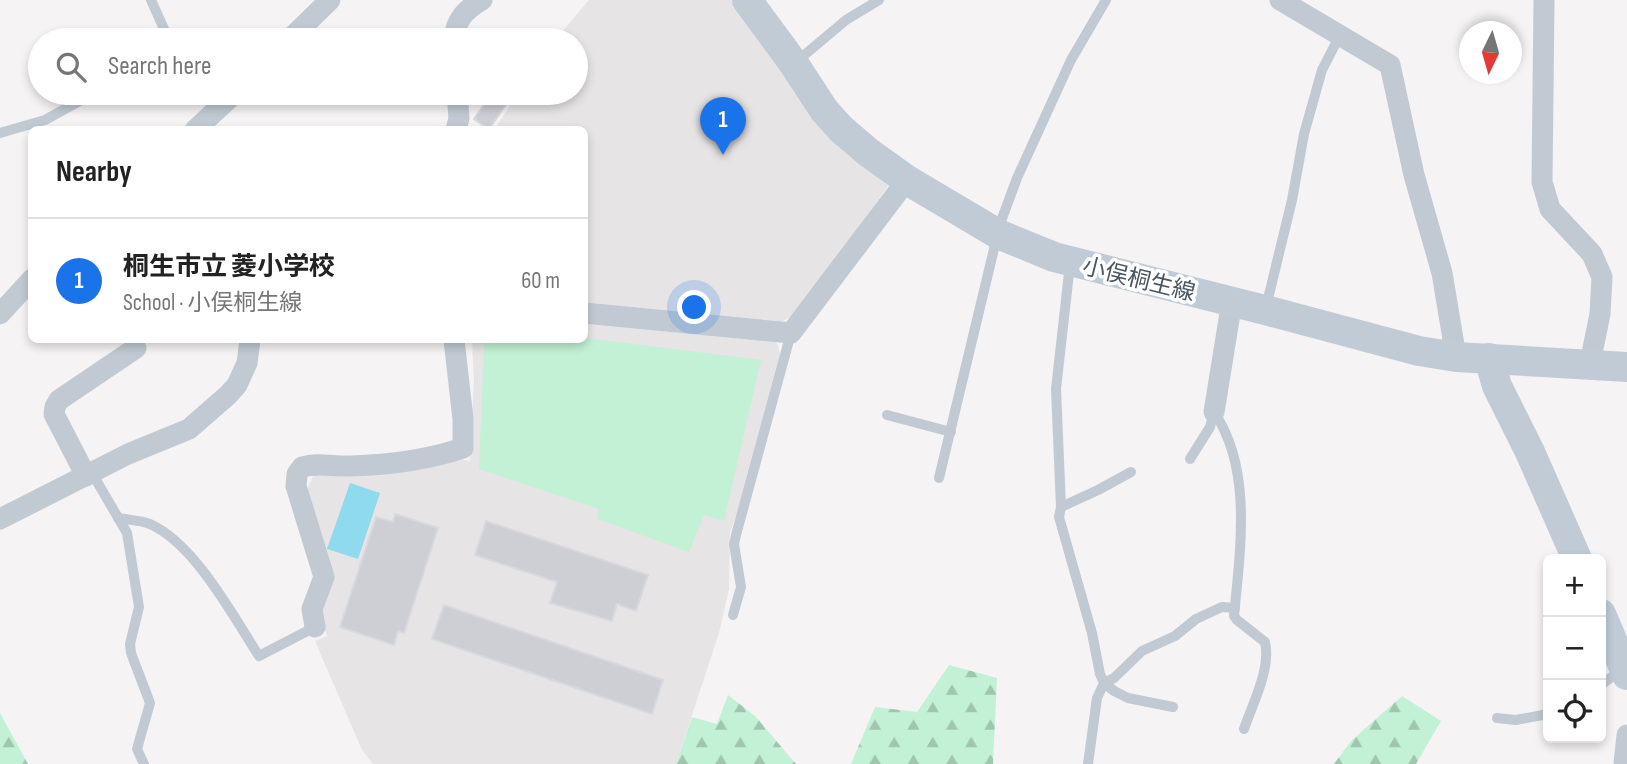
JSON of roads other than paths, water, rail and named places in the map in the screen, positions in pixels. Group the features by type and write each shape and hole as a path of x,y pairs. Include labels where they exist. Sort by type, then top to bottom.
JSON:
{"main road":[{"name":"小俣桐生線","path":"747,0 832,120 868,152 907,180 998,234 1070,261 1403,348 1457,357 1627,366"},
{"path":"1489,358 1497,386 1530,452 1575,554"},
{"path":"1602,617 1617,676"}],"street":[{"path":"313,28 330,0"},
{"path":"456,28 461,15 482,0"},
{"path":"1280,0 1390,65 1414,175 1442,273 1457,357"},
{"path":"1544,0 1542,182 1550,209 1591,254 1602,277 1600,314 1590,363"},
{"path":"199,126 222,105"},
{"path":"457,105 457,126"},
{"path":"588,313 791,333 907,180"},
{"path":"2,308 28,283"},
{"path":"1214,412 1232,302"},
{"path":"0,519 128,454 189,429 228,396 243,374 249,343"},
{"path":"315,627 312,609 324,578 299,496 298,474 302,467 312,464 342,467 386,465 463,448 463,419 454,343"},
{"path":"89,475 54,414 55,407 59,400 136,348"},
{"path":"1623,764 1627,735"}],"lane":[{"path":"150,0 163,28"},
{"path":"794,64 846,20 879,0"},
{"path":"939,478 998,234 1017,178 1071,60 1106,0"},
{"path":"1265,310 1292,200 1304,134 1322,71 1340,35"},
{"path":"0,133 45,120 72,105"},
{"path":"1070,261 1056,389 1061,507 1059,517 1093,633 1104,683 1128,698 1173,706"},
{"path":"733,615 741,587 734,544 791,333"},
{"path":"1191,459 1210,427 1214,412"},
{"path":"1214,412 1221,421 1234,454 1240,503 1242,547 1235,608 1237,620 1265,642 1267,648 1266,660 1244,729"},
{"path":"887,415 951,432"},
{"path":"1061,507 1131,472"},
{"path":"89,475 127,533 139,607 130,644 131,653 150,703 137,749 144,764"},
{"path":"118,518 148,523 182,548 196,563 259,656 315,627"},
{"path":"1088,764 1097,698 1104,683 1114,678 1142,651 1175,636 1196,620 1222,607 1235,608"},
{"path":"1497,718 1516,720 1543,714"}],"water":[{"path":"350,483 380,493 358,559 327,549"}],"place":[{"name":"桐生市立 菱小学校","path":"723,155"}]}
